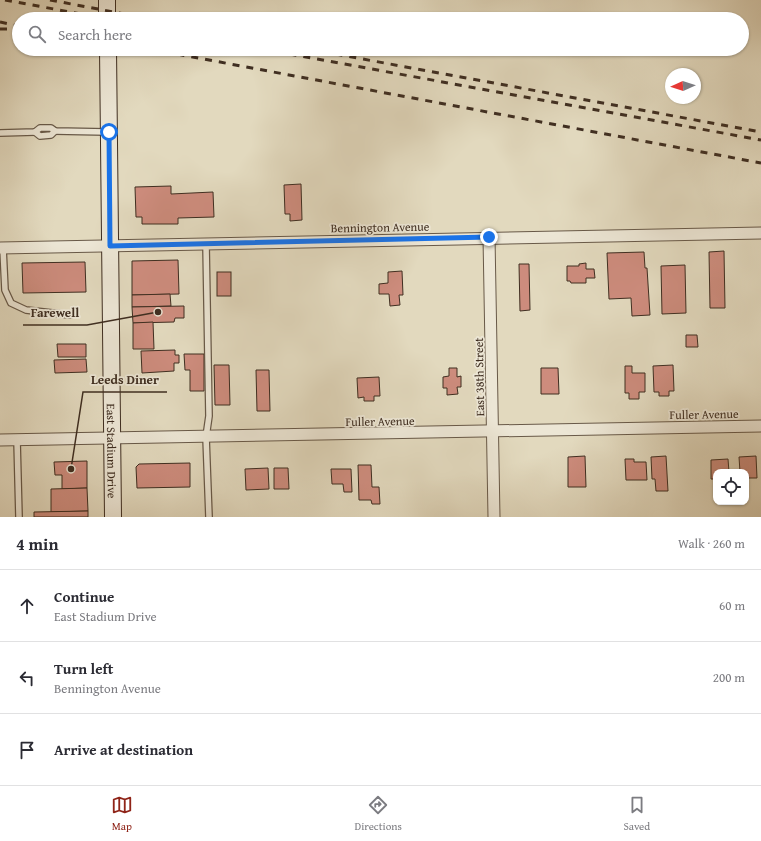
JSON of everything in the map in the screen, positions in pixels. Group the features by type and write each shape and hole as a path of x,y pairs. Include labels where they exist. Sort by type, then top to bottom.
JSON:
{"main road":[{"path":"107,0 107,12"},
{"name":"East Stadium Drive","path":"108,56 113,517"}],"street":[{"name":"Bennington Avenue","path":"2,248 489,237 761,233"},
{"name":"East 38th Street","path":"489,237 494,517"},
{"name":"Fuller Avenue","path":"0,440 761,426"}],"lane":[{"path":"0,133 35,132 40,136 51,136 55,131 109,132"},
{"path":"206,244 209,416 206,437 209,517"},
{"path":"2,248 5,290 11,303 26,310 70,315"},
{"path":"17,440 19,517"}],"building":[{"path":"301,184 302,220 290,221 290,214 285,214 284,185"},
{"path":"171,186 171,194 213,192 214,217 178,218 178,224 142,224 142,217 136,217 135,187"},
{"path":"724,251 725,308 710,308 709,252"},
{"path":"644,252 645,268 647,268 650,315 632,316 631,298 609,299 607,253"},
{"path":"178,260 179,294 132,295 132,261"},
{"path":"85,262 86,292 23,293 22,263"},
{"path":"586,263 586,269 594,269 595,278 586,278 586,283 571,283 570,281 567,281 567,266 579,266 579,264"},
{"path":"519,264 529,264 530,310 520,311"},
{"path":"685,265 686,313 662,314 661,266"},
{"path":"402,271 403,295 399,295 400,305 390,306 389,294 379,294 379,284 388,283 388,272"},
{"path":"217,272 231,272 231,296 217,296"},
{"path":"170,294 171,306 132,307 132,295"},
{"path":"184,306 184,318 175,318 174,322 133,323 132,307"},
{"path":"153,322 154,349 133,349 133,323"},
{"path":"686,335 697,335 698,347 686,347"},
{"path":"57,344 86,344 86,357 58,357"},
{"path":"175,350 175,355 179,355 179,363 174,363 174,371 142,373 141,351"},
{"path":"184,354 204,354 204,391 190,391 190,370 185,370"},
{"path":"86,359 87,372 55,373 54,360"},
{"path":"214,365 229,365 230,405 215,405"},
{"path":"673,365 674,391 669,391 669,396 659,396 659,392 654,392 653,366"},
{"path":"625,366 632,366 632,373 645,373 645,392 639,392 639,399 629,399 629,393 625,393"},
{"path":"449,368 457,368 457,377 461,376 461,387 457,387 458,394 447,395 447,388 443,388 443,377 449,376"},
{"path":"541,368 558,368 559,394 541,394"},
{"path":"256,370 269,370 270,411 257,411"},
{"path":"379,377 380,396 374,396 374,401 364,401 364,397 358,398 357,378"},
{"path":"585,456 586,487 568,487 568,457"},
{"path":"666,456 668,491 656,491 655,479 652,479 651,457"},
{"path":"756,456 757,478 749,478 749,469 740,469 739,457"},
{"path":"625,459 634,459 634,462 646,462 647,480 626,480"},
{"path":"728,459 729,469 713,469 713,479 711,479 711,460"},
{"path":"87,461 87,488 62,489 62,475 55,475 54,462"},
{"path":"190,463 190,487 137,488 136,467 139,464"},
{"path":"358,465 371,465 372,487 379,487 380,504 372,504 371,500 359,500"},
{"path":"268,468 269,489 246,490 245,469"},
{"path":"274,468 288,468 289,489 274,489"},
{"path":"331,469 351,469 352,492 344,492 343,484 332,484"},
{"path":"87,488 88,511 51,512 51,489"},
{"path":"88,511 88,517 34,517 34,512"}],"railway":[{"path":"5,0 70,12"},
{"path":"50,0 114,12"},
{"path":"0,22 12,25"},
{"path":"0,29 12,29"},
{"path":"188,56 761,163"},
{"path":"300,56 761,140"},
{"path":"346,56 761,132"}],"place":[{"name":"Farewell","path":"158,312"},
{"name":"Leeds Diner","path":"71,469"}],"route":[{"path":"109,132 110,246 489,237"}]}
